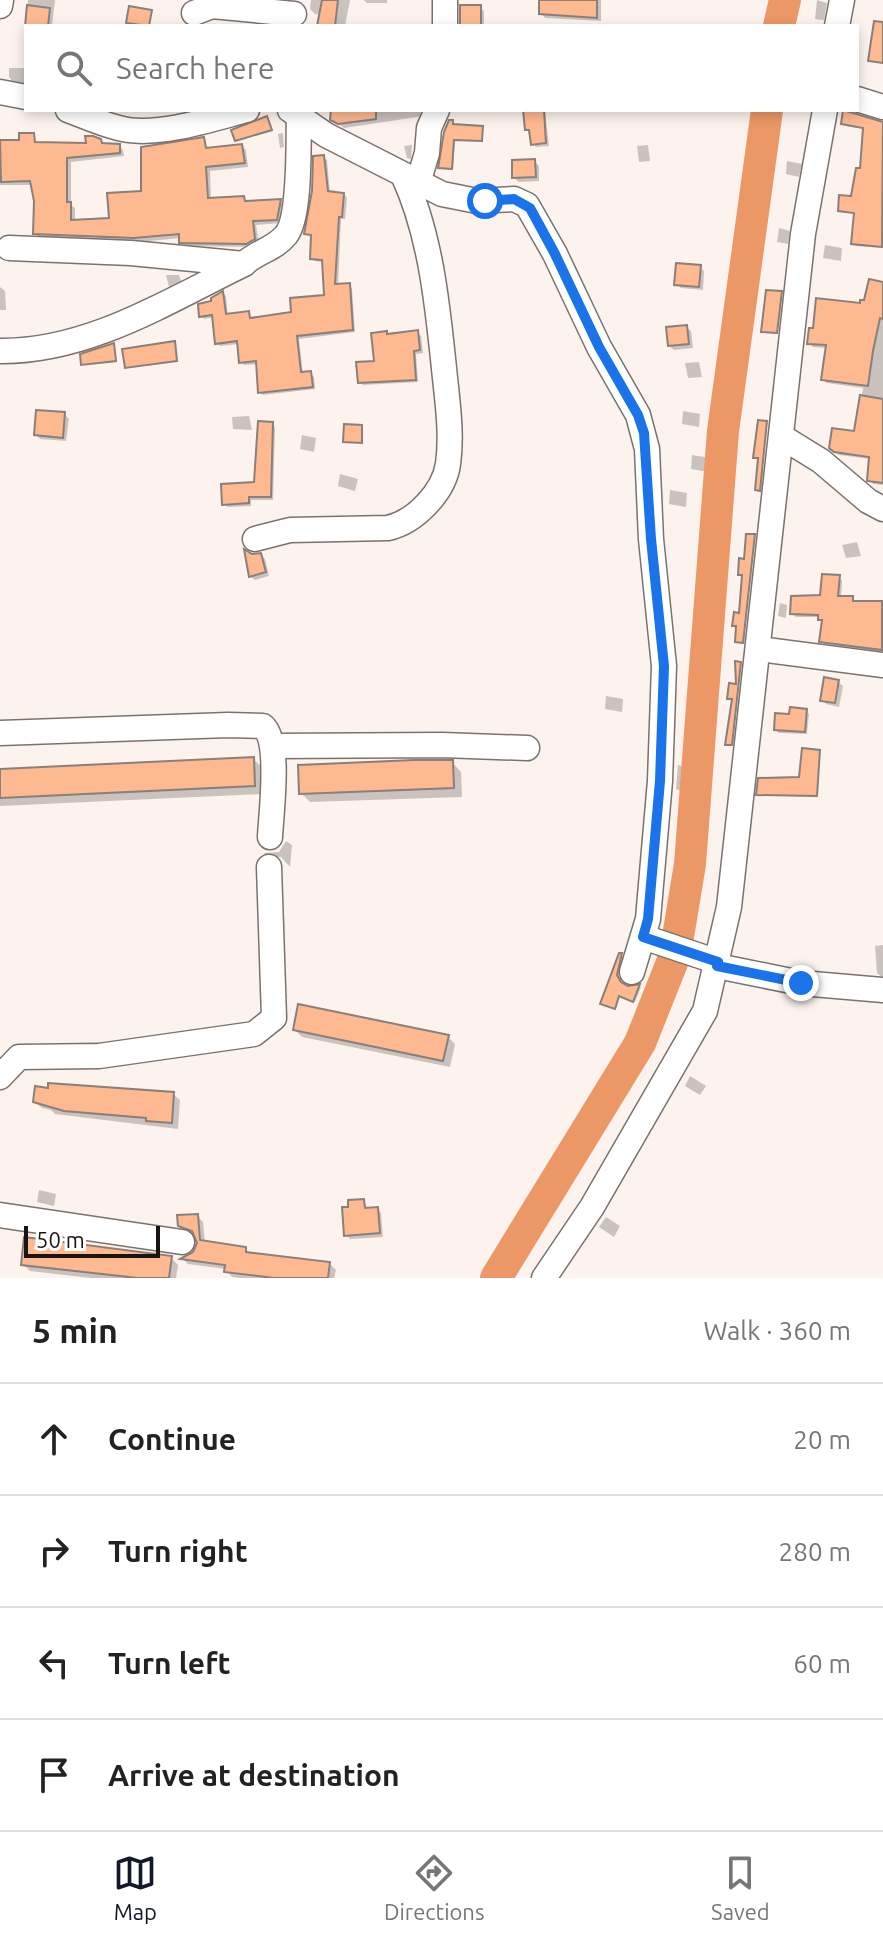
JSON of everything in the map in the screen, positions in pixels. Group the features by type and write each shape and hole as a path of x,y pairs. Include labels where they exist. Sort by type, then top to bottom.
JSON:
{"street":[{"path":"445,0 445,24"},
{"path":"837,24 842,0"},
{"path":"194,13 212,6 294,13"},
{"path":"0,92 24,97"},
{"path":"859,100 883,107"},
{"path":"74,112 121,128 147,131 239,112"},
{"path":"294,112 326,135 442,194 469,200 514,199 527,205 555,254 599,347 638,415 644,433 664,666 660,781 648,919 651,940 632,972"},
{"path":"0,351 32,349 83,338 158,308 273,247 288,233 296,193 294,112"},
{"path":"255,539 290,530 403,525 416,515 442,482 448,466 449,420 437,306 410,179 427,153 429,128 436,112"},
{"path":"544,1278 592,1207 683,1051 705,1011 718,964 729,907 803,234 825,112"},
{"path":"9,248 131,253 244,264"},
{"path":"782,437 821,461 868,501 883,509"},
{"path":"759,649 883,665"},
{"path":"0,733 263,726 268,730 273,746 270,837"},
{"path":"273,746 527,748"},
{"path":"0,1077 19,1057 99,1056 254,1034 274,1018 269,867"},
{"path":"651,940 718,964 801,983 883,990"},
{"path":"0,1215 182,1242"}],"building":[{"path":"322,0 338,0 335,24 317,24"},
{"path":"539,0 597,0 597,18 539,14"},
{"path":"27,5 50,8 48,24 25,24"},
{"path":"460,5 481,5 481,24 460,24"},
{"path":"129,6 152,10 149,24 126,23"},
{"path":"874,21 883,22 883,63 868,61"},
{"path":"331,112 376,112 376,119 338,124 330,120"},
{"path":"523,112 544,112 546,143 531,145 529,130 525,130"},
{"path":"843,112 883,122 882,247 851,244 854,213 838,211 839,195 851,196 856,168 860,168 863,128 841,124"},
{"path":"267,116 272,130 235,141 231,130"},
{"path":"449,120 453,120 453,124 483,126 482,141 454,140 452,169 438,168 444,132"},
{"path":"19,133 34,133 35,142 86,143 85,136 93,136 101,139 102,143 120,144 120,153 67,158 67,202 71,202 71,220 109,218 107,193 141,191 141,147 204,137 206,148 242,144 245,163 206,167 208,198 244,196 245,201 281,199 277,220 253,221 255,239 246,244 179,243 179,234 134,238 33,234 34,201 30,181 1,182 0,140 19,140"},
{"path":"324,155 328,191 344,193 342,217 339,217 335,284 350,283 353,330 297,336 301,372 311,371 313,387 258,393 256,361 239,363 237,341 215,344 212,315 199,317 198,304 211,301 223,291 226,314 249,311 250,318 291,312 290,298 324,295 322,260 310,259 311,235 304,234 312,191 313,156"},
{"path":"535,159 536,177 512,178 512,160"},
{"path":"676,263 701,265 699,287 674,285"},
{"path":"869,279 883,282 883,319 880,318 868,386 821,380 826,345 807,344 809,328 813,328 816,298 860,303 864,300"},
{"path":"766,290 782,291 777,333 761,332"},
{"path":"687,325 689,344 668,346 666,327"},
{"path":"418,330 420,350 414,351 416,380 358,383 356,362 374,361 371,333"},
{"path":"175,341 177,361 125,368 122,349"},
{"path":"114,343 116,361 81,365 80,354"},
{"path":"860,395 883,399 883,483 867,481 869,457 834,452 829,448 832,428 854,431"},
{"path":"36,410 65,412 63,438 34,435"},
{"path":"758,420 767,421 760,491 755,490 758,458 753,458"},
{"path":"258,421 273,422 271,497 249,497 249,503 222,505 221,484 254,482"},
{"path":"344,424 362,425 362,443 343,442"},
{"path":"746,534 755,534 743,643 735,642 736,626 732,626 734,612 739,613 742,575 738,575 739,558 744,559"},
{"path":"244,549 252,554 261,553 266,572 249,577"},
{"path":"822,574 840,575 838,596 853,596 853,601 882,601 882,650 819,642 822,620 818,620 818,615 790,614 791,596 820,595"},
{"path":"735,661 741,662 732,745 725,745 732,699 727,699 729,683 736,684"},
{"path":"824,677 839,680 835,703 820,701"},
{"path":"790,707 807,709 805,732 774,730 775,713 789,714"},
{"path":"802,748 820,750 817,796 756,795 758,778 799,777"},
{"path":"254,757 255,786 0,798 0,769"},
{"path":"453,760 454,788 299,794 298,765"},
{"path":"619,953 622,953 617,975 621,982 628,986 640,984 633,1002 619,996 615,1009 600,1004"},
{"path":"298,1004 449,1035 443,1061 293,1030"},
{"path":"48,1083 174,1092 172,1123 64,1111 33,1102 35,1086 48,1088"},
{"path":"364,1199 365,1208 378,1207 380,1233 344,1236 342,1207 348,1207 348,1200"},
{"path":"198,1214 200,1240 246,1247 246,1252 330,1262 328,1278 274,1278 224,1272 225,1265 180,1259 193,1252 197,1243 192,1231 178,1226 177,1215"},
{"path":"24,1237 172,1256 169,1278 138,1278 21,1265"}],"waterway":[{"path":"779,24 785,0"},
{"path":"496,1278 640,1043 675,955 690,864 723,431 767,112"}],"route":[{"path":"485,201 514,199 530,208 599,347 638,415 644,433 664,666 660,781 648,919 643,937 703,956 718,962 717,966 801,983"}]}
